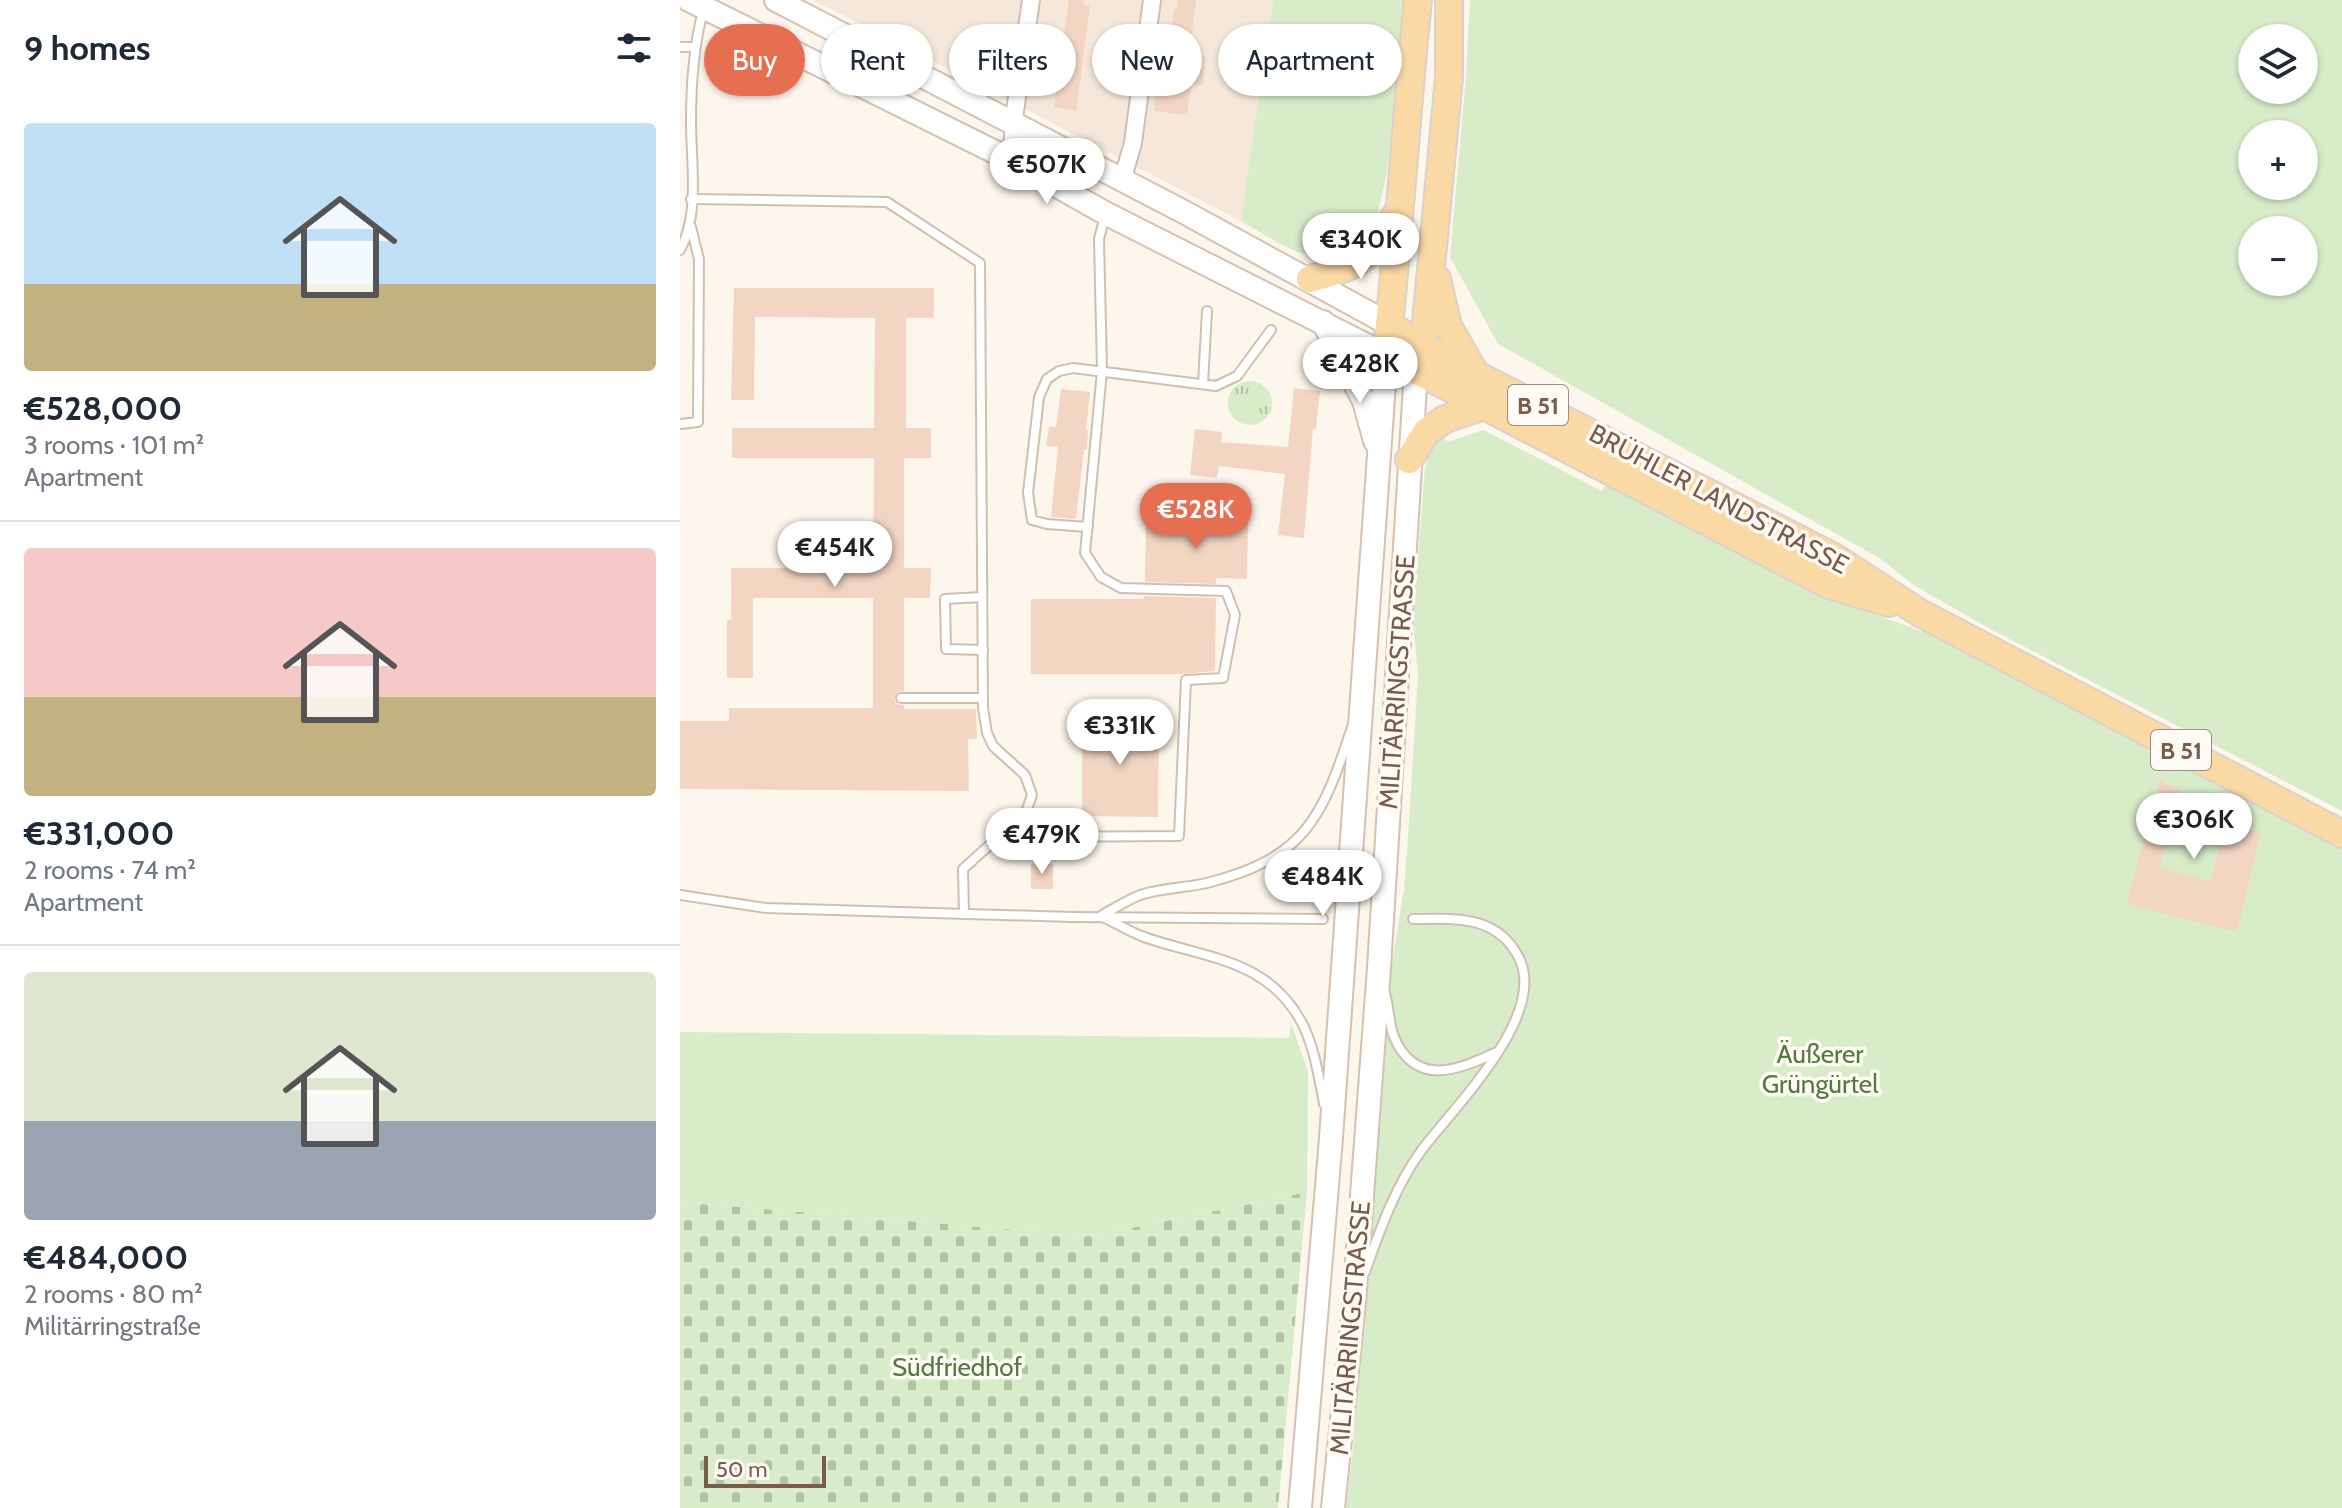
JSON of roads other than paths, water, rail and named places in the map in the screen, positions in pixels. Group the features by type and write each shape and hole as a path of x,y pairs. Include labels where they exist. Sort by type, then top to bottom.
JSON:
{"main road":[{"path":"776,0 1310,279 1389,324"},
{"name":"MILITÄRRINGSTRASSE","path":"1300,1508 1331,1138 1386,355 1418,0"},
{"name":"MILITÄRRINGSTRASSE","path":"1333,1508 1354,1302 1379,968 1409,460 1418,357 1426,322 1449,78 1449,0"},
{"path":"701,3 1386,355"},
{"path":"1105,213 1122,181"},
{"path":"1310,279 1352,267 1374,250 1399,210"},
{"name":"B 51","path":"1432,254 1448,326 1476,375"},
{"path":"1323,322 1364,401 1379,457"},
{"name":"BRÜHLER LANDSTRASSE","path":"1389,324 1418,357 1484,406 1829,585 1920,613"},
{"name":"BRÜHLER LANDSTRASSE","path":"1386,355 1418,357 1476,375 1834,557 1920,613 2342,834"},
{"name":"B 51","path":"1409,460 1426,432 1445,419 1484,406"}],"street":[{"path":"1011,160 1031,0"},
{"path":"1122,181 1133,143 1152,0"}],"lane":[{"path":"680,424 698,422 699,259 691,227 691,199 694,47 701,3"},
{"path":"680,47 694,47"},
{"path":"680,169 692,169"},
{"path":"691,199 887,202 980,263 983,698 987,733 993,746 1025,775 1032,795 1026,812 963,869 964,914"},
{"path":"999,837 1179,836 1186,680 1223,678 1235,615 1226,591 1121,588 1101,577 1085,553 1102,371 1099,239 1105,213"},
{"path":"680,250 691,227"},
{"path":"1203,384 1207,311"},
{"path":"1088,527 1032,520 1028,493 1039,397 1047,379 1059,371 1073,368 1216,386 1237,376 1271,330"},
{"path":"982,597 945,599 946,649 983,650"},
{"path":"901,698 983,698"},
{"path":"1101,916 1141,895 1206,883 1249,870 1276,857 1303,834 1333,784 1361,700"},
{"path":"680,895 766,908 1323,919"},
{"path":"1101,916 1142,937 1248,968 1275,989 1291,1006 1303,1026 1316,1065 1331,1138"},
{"path":"1354,1302 1390,1205 1420,1152 1497,1052 1519,1012 1523,988 1522,964 1512,945 1495,929 1452,919 1413,919"},
{"path":"1379,968 1393,1034 1403,1054 1419,1067 1439,1072 1457,1070 1497,1052"}],"park label":[{"name":"Äußerer Grüngürtel","path":"1820,1069"},
{"name":"Südfriedhof","path":"957,1367"}]}
